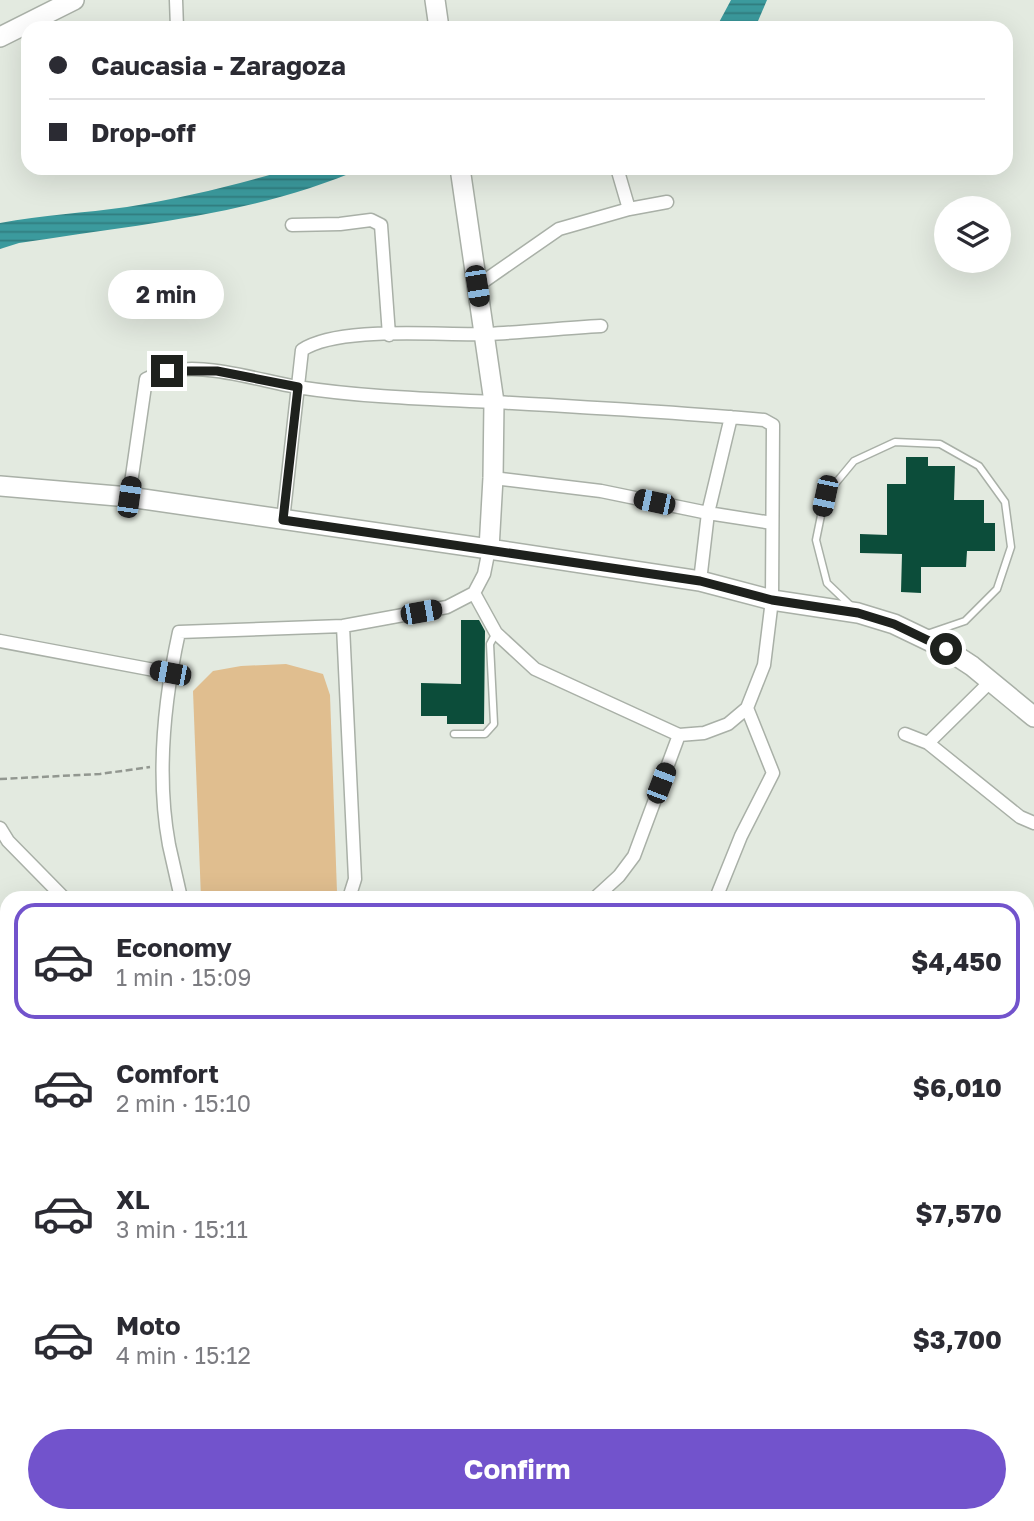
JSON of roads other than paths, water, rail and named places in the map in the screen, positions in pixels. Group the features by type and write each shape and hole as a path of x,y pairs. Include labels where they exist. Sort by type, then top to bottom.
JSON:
{"main road":[{"path":"32,21 74,0"},
{"path":"435,0 438,21"},
{"path":"0,37 21,26"},
{"path":"465,175 494,402 489,549"},
{"path":"0,486 129,497 489,549 700,581 772,600 858,613 894,624 946,649 991,681 1034,717"}],"street":[{"path":"176,0 177,21"},
{"path":"619,175 629,209"},
{"path":"477,286 559,229 629,209 667,202"},
{"path":"292,225 370,220 381,225 388,335"},
{"path":"283,520 302,350 314,342 333,337 485,334 601,326"},
{"path":"129,497 146,379 167,371 217,371 298,387 390,397 731,417 764,420 773,425 772,600 764,665 747,708 728,724 704,733 679,735 535,669 496,633 474,593"},
{"path":"700,581 708,513 731,417"},
{"path":"493,478 601,491 772,523"},
{"path":"179,891 169,843 163,765 164,719 179,632 342,626 447,607 474,593 484,574 489,549"},
{"path":"342,626 355,879 351,891"},
{"path":"0,641 170,673"},
{"path":"928,743 991,681"},
{"path":"719,891 741,836 773,773 747,708"},
{"path":"905,734 928,743 1020,817 1034,823"},
{"path":"603,891 619,876 634,856 679,735"},
{"path":"0,828 8,841 57,891"}],"lane":[{"path":"858,613 827,583 816,540 825,496 854,461 895,442 940,444 979,466 1005,502 1011,547 997,589 965,621 922,636"},
{"path":"454,734 485,734 494,724 490,644 496,633"}],"water":[{"path":"731,0 767,0 758,21 720,21"},
{"path":"268,175 345,175 237,208 19,243 0,249 0,223 111,209 211,190"}]}
